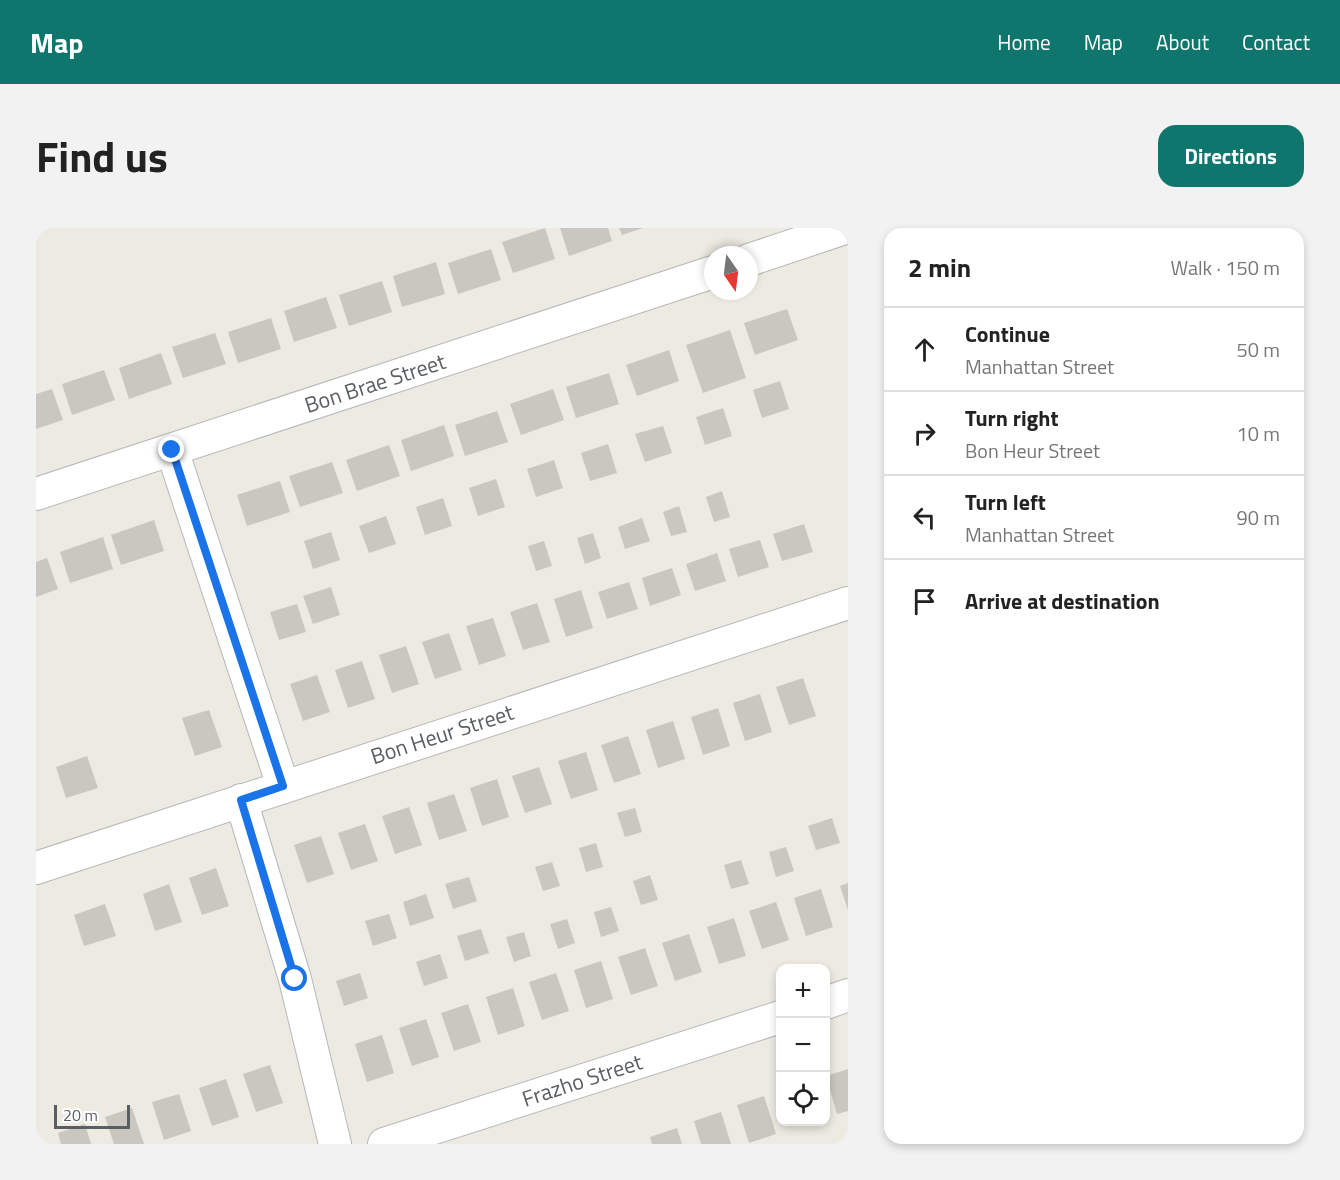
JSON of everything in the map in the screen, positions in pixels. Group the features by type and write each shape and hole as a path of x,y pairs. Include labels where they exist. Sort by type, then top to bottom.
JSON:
{"street":[{"path":"758,257 845,228"},
{"name":"Bon Brae Street","path":"36,494 704,275"},
{"path":"172,450 283,786"},
{"name":"Bon Heur Street","path":"36,868 848,603"},
{"path":"241,800 295,979 335,1144"},
{"path":"830,1000 848,995"},
{"name":"Frazho Street","path":"384,1144 777,1018"}],"building":[{"path":"545,228 555,259 513,273 502,242"},
{"path":"560,228 608,228 612,241 569,256"},
{"path":"619,228 643,228 622,235"},
{"path":"491,249 501,280 458,294 448,263"},
{"path":"436,262 445,294 402,307 393,276"},
{"path":"382,281 392,312 349,326 339,295"},
{"path":"326,297 337,328 294,342 284,311"},
{"path":"787,309 798,340 755,355 744,323"},
{"path":"271,318 281,349 238,363 228,332"},
{"path":"730,330 746,378 703,393 686,345"},
{"path":"215,333 226,364 183,378 172,347"},
{"path":"669,350 679,381 637,396 626,365"},
{"path":"161,353 172,384 129,399 119,368"},
{"path":"104,370 115,400 72,415 62,384"},
{"path":"609,373 619,404 576,418 566,387"},
{"path":"780,381 789,409 762,418 753,390"},
{"path":"52,389 63,420 36,429 36,394"},
{"path":"553,389 564,420 521,435 510,404"},
{"path":"723,408 732,436 705,445 696,417"},
{"path":"497,411 508,442 465,456 455,425"},
{"path":"444,425 454,456 411,471 401,440"},
{"path":"663,426 672,453 645,462 635,434"},
{"path":"608,444 617,473 590,481 581,453"},
{"path":"389,445 400,476 357,491 346,460"},
{"path":"554,460 563,488 536,497 527,469"},
{"path":"332,462 343,493 300,507 289,476"},
{"path":"496,479 505,507 478,516 469,488"},
{"path":"280,481 290,512 247,526 237,495"},
{"path":"722,491 730,517 714,522 706,497"},
{"path":"443,498 452,526 425,535 416,507"},
{"path":"679,506 687,532 671,536 663,512"},
{"path":"386,516 396,544 369,553 359,526"},
{"path":"642,518 650,541 625,549 618,527"},
{"path":"154,520 164,551 121,565 111,535"},
{"path":"804,524 813,552 782,561 773,534"},
{"path":"331,532 340,560 313,569 304,541"},
{"path":"593,533 601,558 585,564 577,538"},
{"path":"103,537 113,569 70,583 60,552"},
{"path":"760,540 769,567 738,577 729,549"},
{"path":"544,541 552,566 536,571 528,546"},
{"path":"717,553 726,581 695,591 686,564"},
{"path":"47,558 58,589 36,597 36,562"},
{"path":"672,568 681,595 650,606 642,578"},
{"path":"629,582 638,609 607,619 598,592"},
{"path":"331,587 340,615 313,624 303,596"},
{"path":"581,590 593,628 566,637 554,599"},
{"path":"537,603 550,642 523,650 510,612"},
{"path":"297,604 306,632 279,640 270,612"},
{"path":"493,618 506,656 479,665 466,626"},
{"path":"449,633 462,670 435,679 422,642"},
{"path":"406,646 419,684 392,693 379,655"},
{"path":"362,661 375,699 348,708 335,670"},
{"path":"317,675 330,712 303,721 290,684"},
{"path":"803,678 816,716 789,725 776,687"},
{"path":"760,694 772,732 745,741 733,703"},
{"path":"718,708 730,746 703,755 691,717"},
{"path":"209,710 222,747 195,756 182,718"},
{"path":"673,721 685,759 658,768 646,730"},
{"path":"628,736 641,774 614,783 601,745"},
{"path":"586,752 598,790 571,799 558,761"},
{"path":"87,756 98,788 66,798 56,767"},
{"path":"539,767 552,804 525,813 512,776"},
{"path":"497,779 509,817 482,826 470,788"},
{"path":"454,794 467,831 439,840 427,803"},
{"path":"409,807 422,845 395,854 382,816"},
{"path":"635,808 642,832 625,837 617,813"},
{"path":"832,818 840,843 816,850 808,826"},
{"path":"365,824 378,861 351,870 338,833"},
{"path":"321,836 334,874 307,883 294,845"},
{"path":"596,843 603,867 586,872 579,848"},
{"path":"786,847 794,871 776,877 769,852"},
{"path":"741,860 749,884 731,889 724,865"},
{"path":"552,862 560,886 543,891 535,867"},
{"path":"216,868 229,906 202,915 189,878"},
{"path":"650,875 658,900 641,905 633,881"},
{"path":"469,877 477,901 453,909 445,884"},
{"path":"848,883 848,910 840,886"},
{"path":"169,884 182,922 155,931 143,894"},
{"path":"821,889 833,927 806,936 794,898"},
{"path":"426,894 434,918 410,926 403,902"},
{"path":"776,902 789,940 762,949 749,911"},
{"path":"105,904 116,936 84,946 74,915"},
{"path":"611,907 619,931 601,937 594,912"},
{"path":"389,914 397,938 373,946 365,921"},
{"path":"734,918 746,956 719,964 707,927"},
{"path":"567,919 575,943 558,949 550,924"},
{"path":"481,929 489,953 465,961 457,936"},
{"path":"524,932 531,956 514,962 506,937"},
{"path":"689,934 702,972 675,981 662,943"},
{"path":"645,948 658,986 631,995 618,957"},
{"path":"440,954 448,978 424,986 416,962"},
{"path":"601,961 613,999 586,1008 574,970"},
{"path":"360,973 368,998 344,1006 336,981"},
{"path":"556,973 569,1011 542,1020 529,982"},
{"path":"513,988 525,1026 498,1035 486,997"},
{"path":"468,1004 481,1042 454,1051 441,1013"},
{"path":"426,1019 439,1057 412,1066 399,1028"},
{"path":"382,1035 394,1073 367,1082 355,1044"},
{"path":"270,1065 283,1103 256,1112 243,1074"},
{"path":"848,1069 848,1111 837,1114 830,1090 830,1075"},
{"path":"226,1079 239,1117 212,1126 199,1088"},
{"path":"179,1094 191,1131 164,1140 152,1102"},
{"path":"764,1096 776,1134 749,1143 737,1105"},
{"path":"132,1108 144,1144 114,1144 105,1117"},
{"path":"721,1112 731,1144 701,1144 694,1121"},
{"path":"85,1124 91,1144 61,1144 58,1133"},
{"path":"677,1128 682,1144 652,1144 650,1137"}],"route":[{"path":"172,450 283,786 241,800 295,979"}]}
